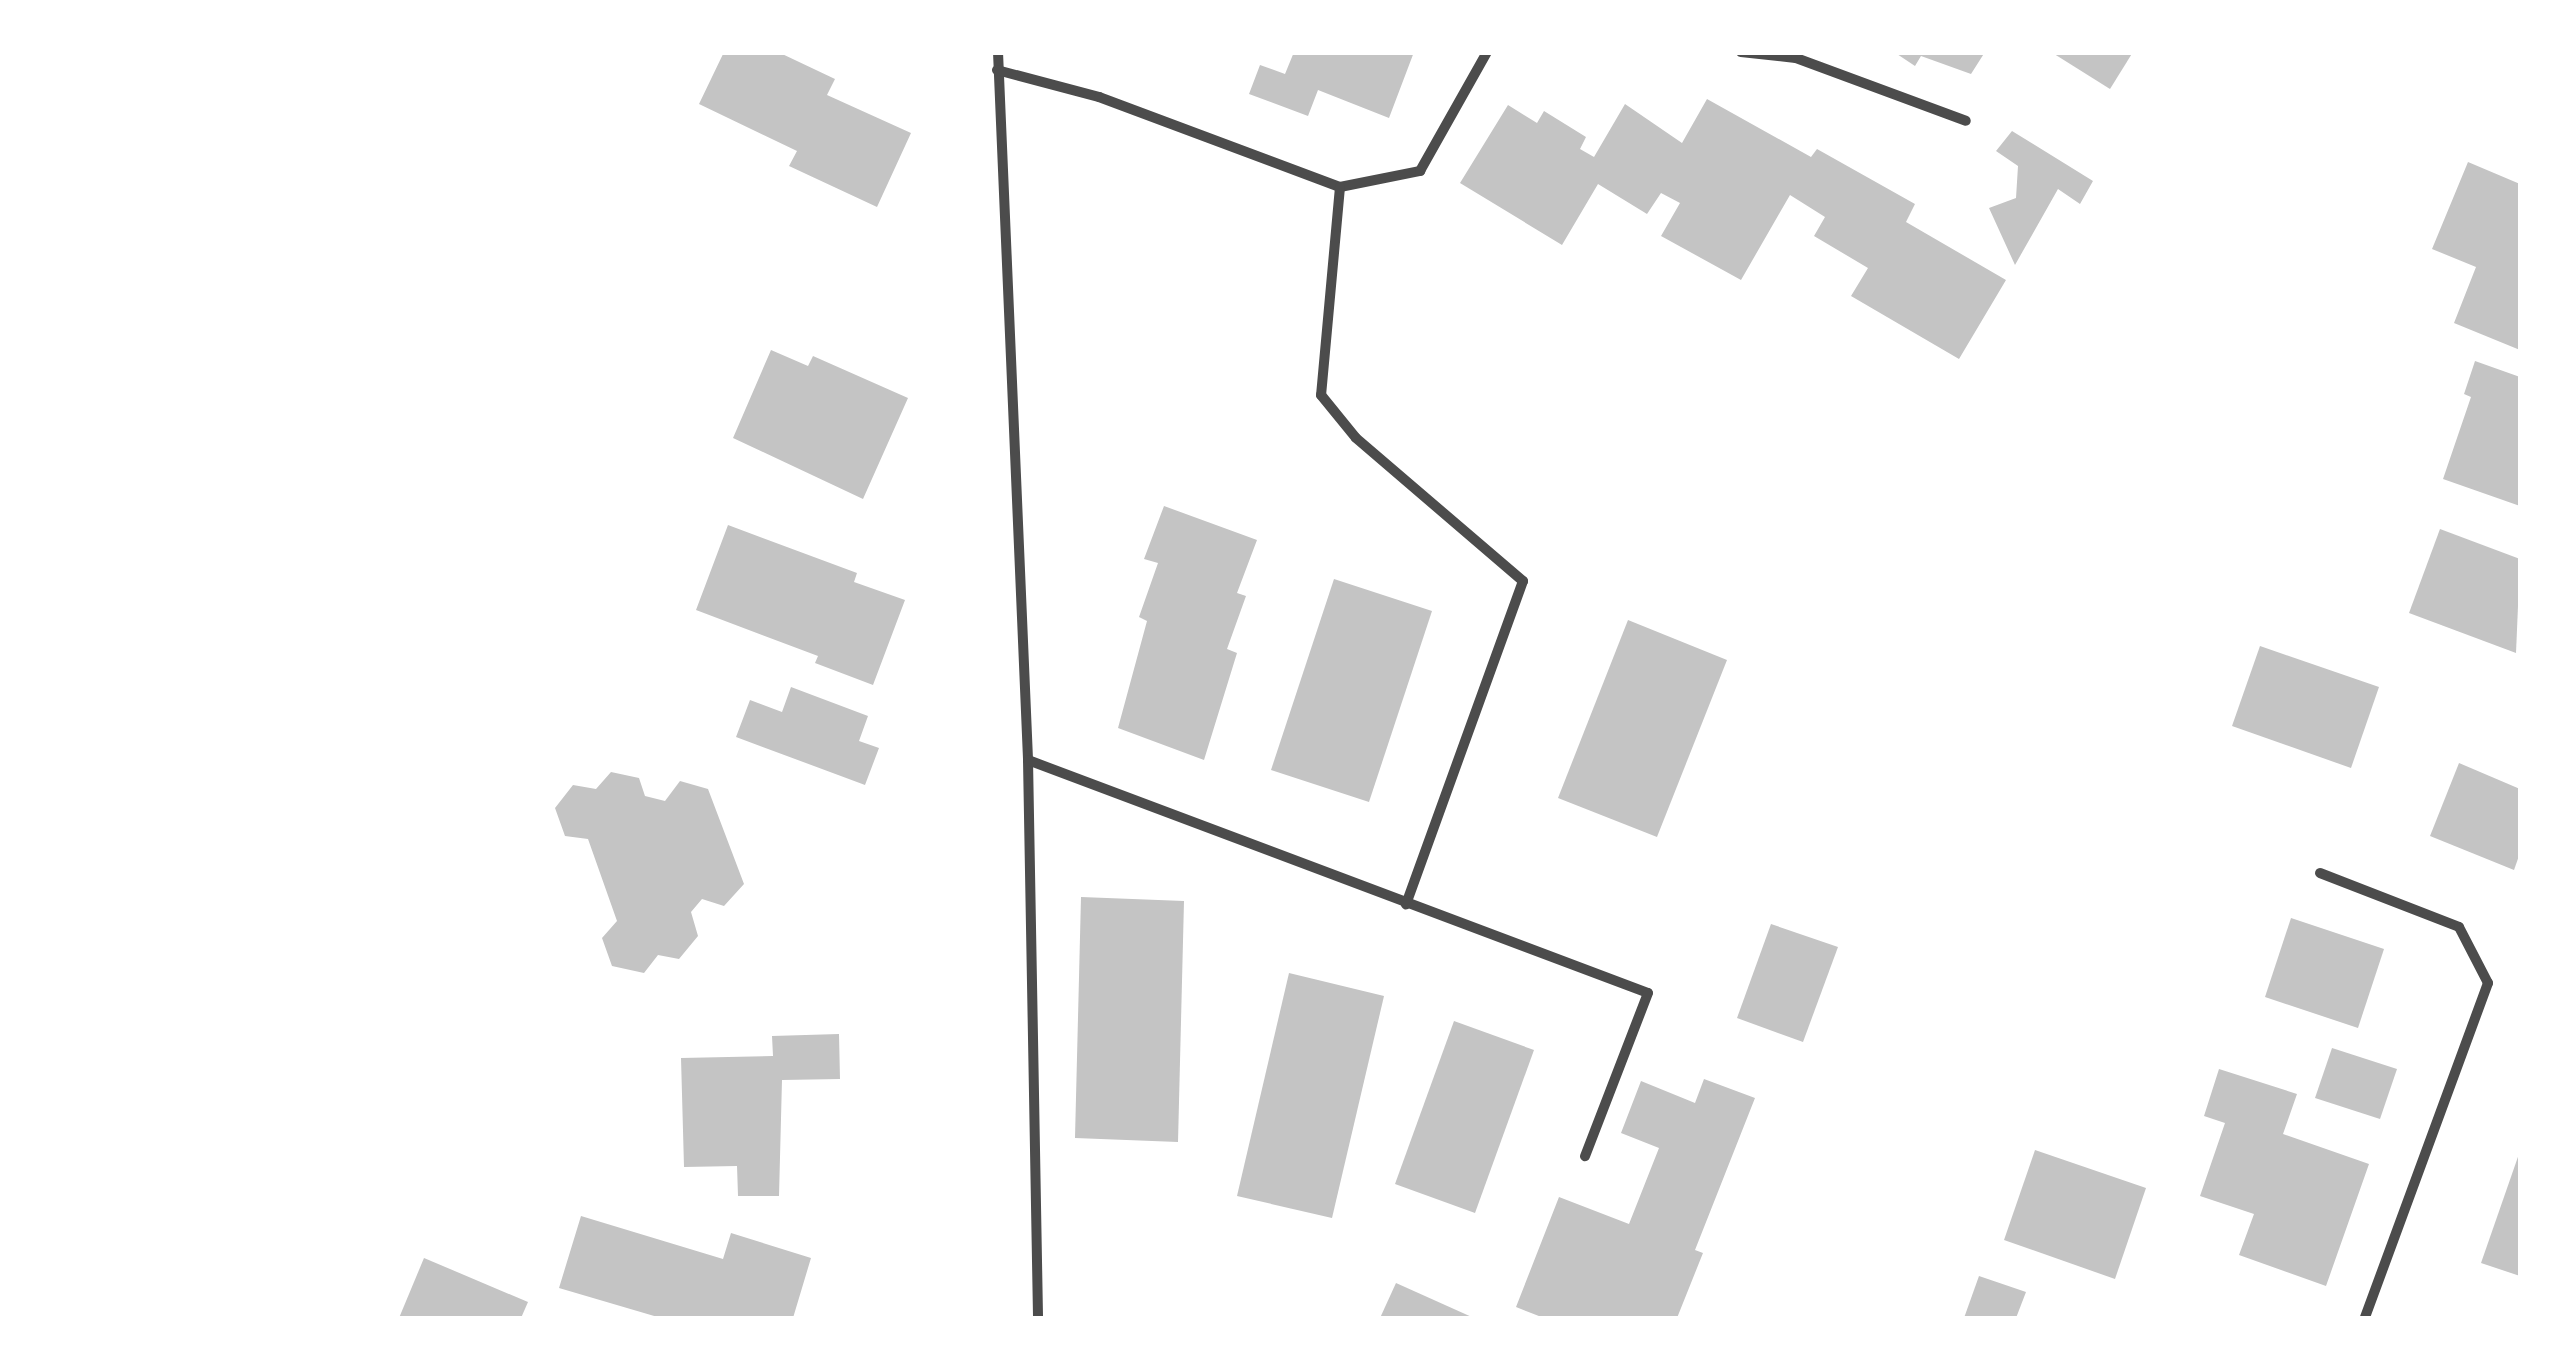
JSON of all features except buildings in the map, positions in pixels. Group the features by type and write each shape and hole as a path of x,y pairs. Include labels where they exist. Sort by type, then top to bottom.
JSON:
{"street":[{"path":"998,52 1028,760 1038,1318"},
{"path":"996,70 1099,97 1340,187 1420,171 1487,52"},
{"path":"1741,52 1796,58 1966,121"},
{"path":"1340,187 1322,395 1356,438 1523,581 1406,904"},
{"path":"1028,760 1648,993 1585,1156"},
{"path":"2320,873 2459,927 2488,983 2365,1318"}]}
